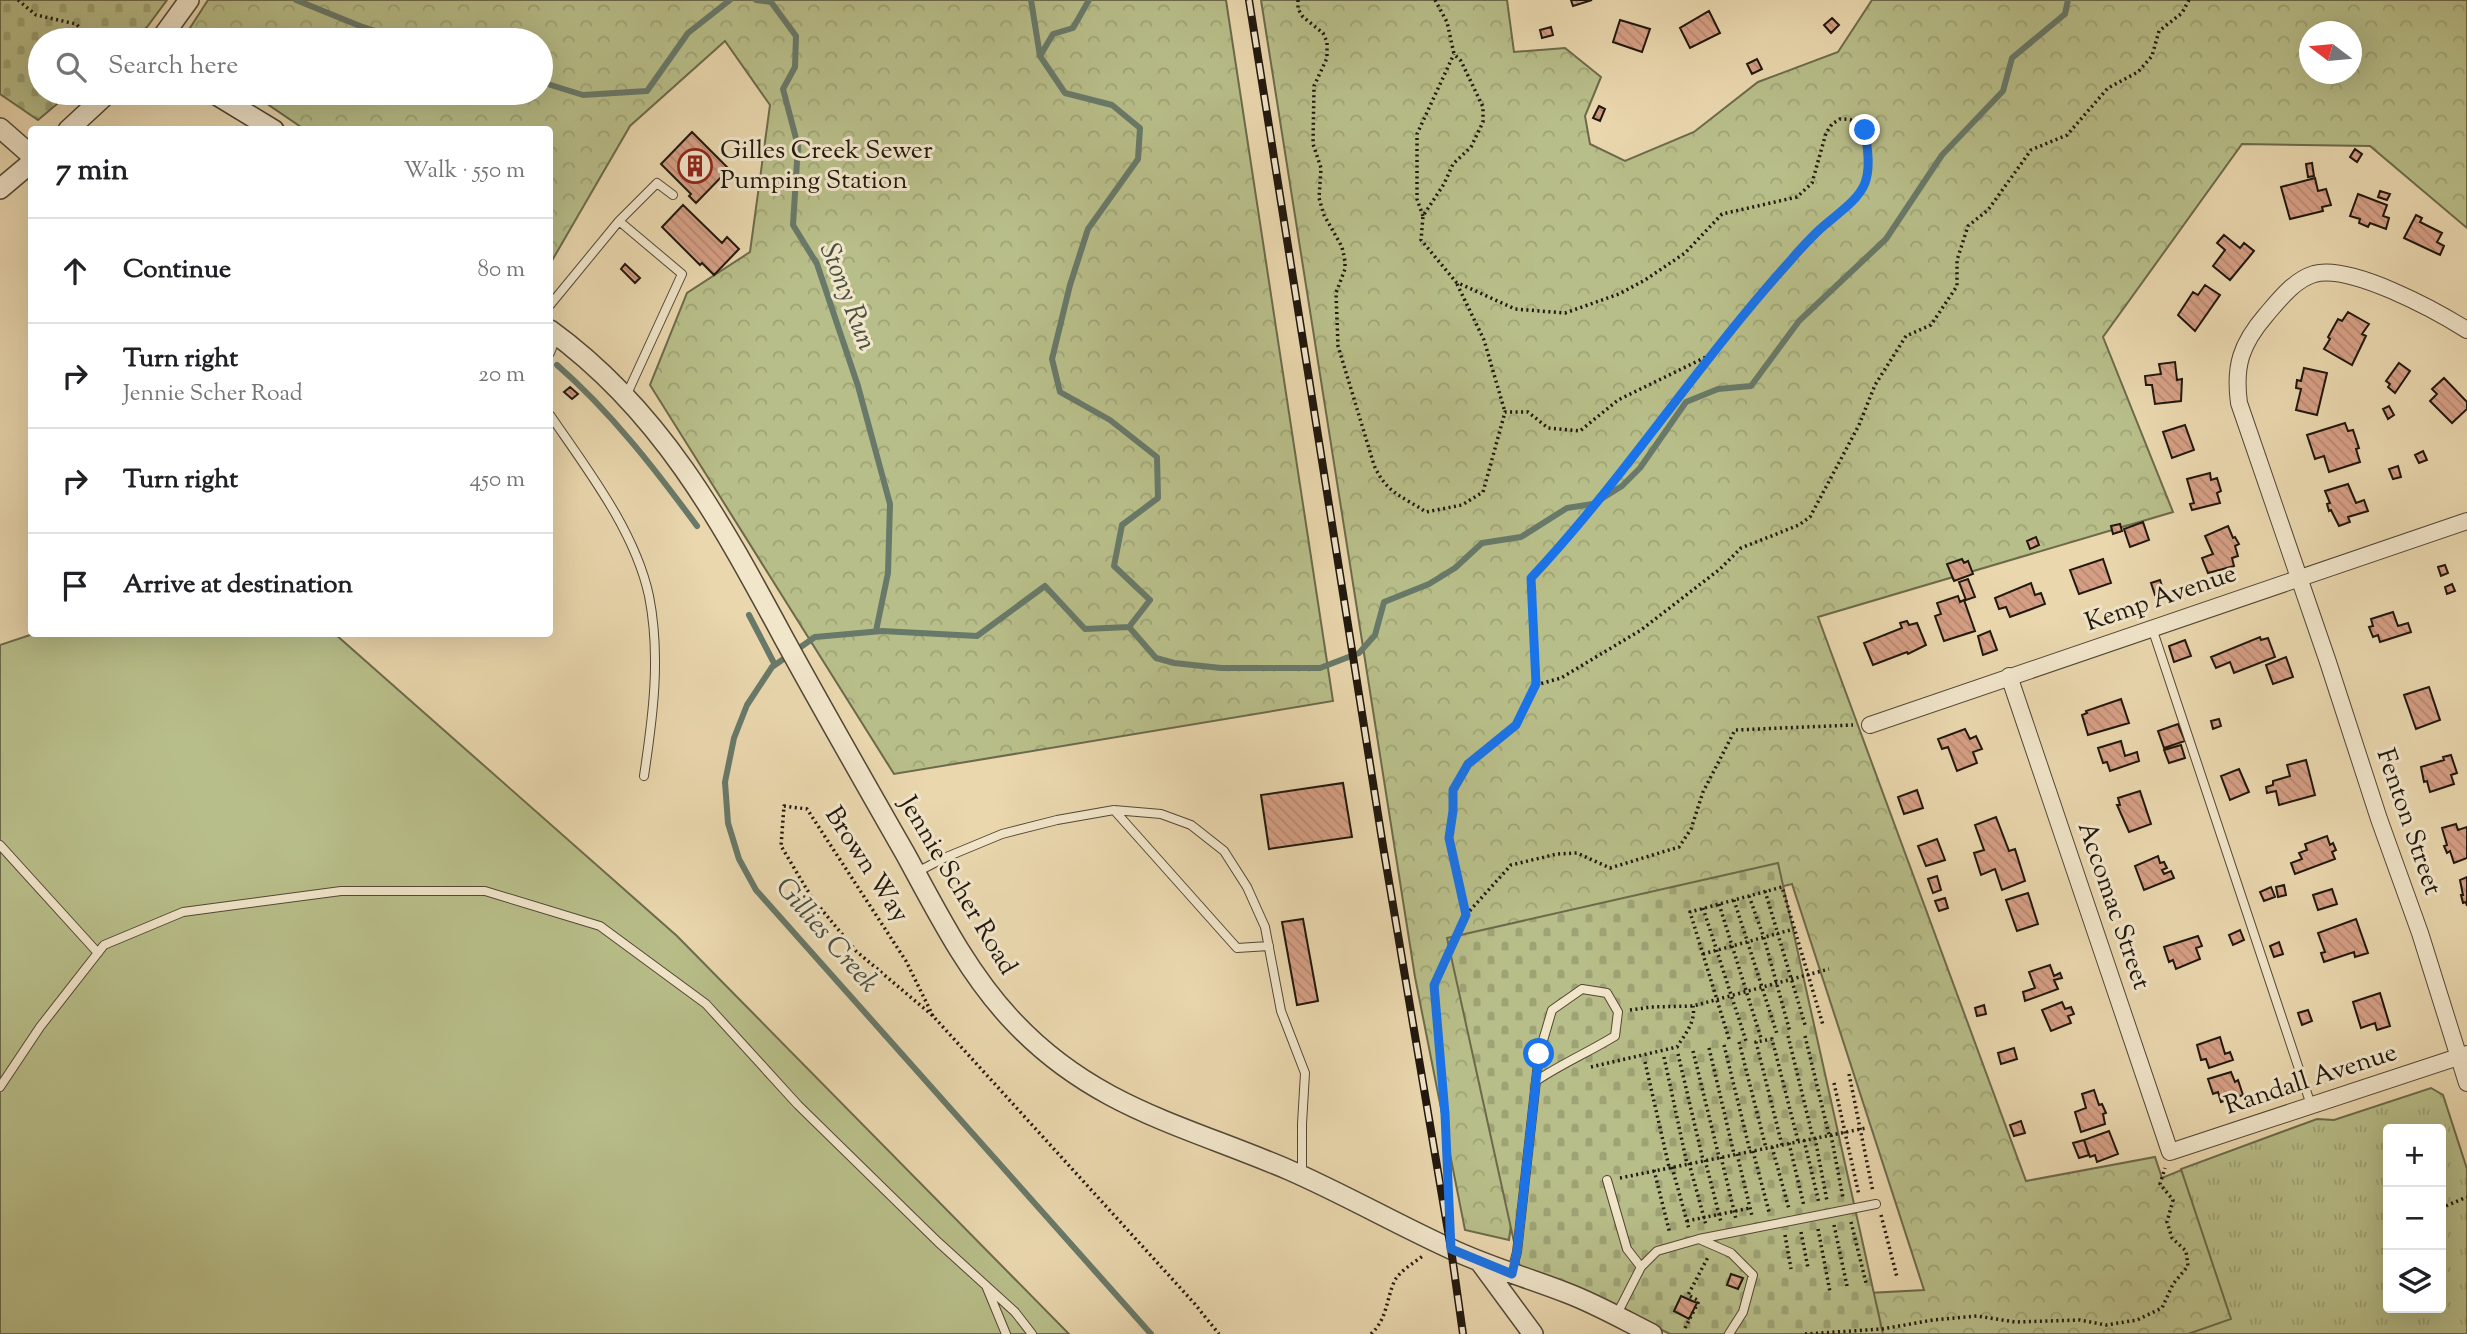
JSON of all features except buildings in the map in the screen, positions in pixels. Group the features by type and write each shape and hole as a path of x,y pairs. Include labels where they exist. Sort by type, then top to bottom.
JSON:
{"street":[{"path":"169,28 189,0"},
{"path":"72,126 95,105"},
{"path":"233,105 267,126"},
{"path":"0,128 28,152"},
{"path":"0,189 28,165"},
{"name":"Fenton Street","path":"2467,330 2419,303 2378,286 2335,272 2311,275 2281,297 2257,326 2243,348 2236,380 2239,403 2379,818 2463,1056 2467,1083"},
{"name":"Jennie Scher Road","path":"553,340 597,367 626,396 687,471 766,605 964,959 989,993 1027,1035 1058,1063 1134,1109 1302,1177 1480,1262 1569,1293 1652,1334"},
{"name":"Kemp Avenue","path":"1870,724 2467,521"},
{"name":"Accomac Street","path":"2009,676 2170,1152"},
{"name":"Randall Avenue","path":"2170,1152 2463,1056"},
{"path":"1480,1262 1533,1334"}],"lane":[{"path":"553,301 619,221 657,183 673,195"},
{"path":"619,221 682,274 626,396"},
{"path":"553,419 593,477 624,531 649,595 655,643 655,701 644,776"},
{"path":"2152,628 2311,1105"},
{"path":"915,873 1002,834 1114,810 1161,814 1191,825 1224,851 1247,887 1265,927 1282,1011 1305,1073 1302,1177"},
{"path":"1114,810 1237,948 1269,946"},
{"path":"0,845 98,953"},
{"path":"1,1084 40,1027 104,945 183,912 341,891 485,891 600,926 706,1004 799,1105 938,1242 1015,1312 1032,1334"},
{"path":"1512,1274 1517,1252 1536,1081 1539,1054 1552,1010 1582,989 1607,993 1618,1012 1615,1035 1591,1051 1562,1063 1536,1081"},
{"path":"1607,1181 1626,1249 1641,1268"},
{"path":"1712,1242 1724,1234 1876,1204"},
{"path":"1616,1316 1641,1268 1657,1251 1696,1240 1712,1242 1731,1253 1752,1275 1742,1312 1729,1334"},
{"path":"985,1286 1006,1334"}],"path":[{"path":"18,0 36,15 76,24 80,28"},
{"path":"1298,0 1298,9 1303,18 1323,33 1327,42 1326,58 1314,86 1313,144 1321,168 1319,198 1324,215 1342,247 1345,261 1336,293 1338,346 1381,481 1391,491 1426,512 1462,505 1483,492 1505,412 1484,340 1456,282 1421,240 1423,216 1417,199 1417,134 1454,54"},
{"path":"1423,216 1444,184 1453,164 1471,147 1483,122 1483,107 1471,79 1454,54 1447,22 1435,0"},
{"path":"1536,684 1561,678 1641,630 1720,569 1741,548 1799,525 1810,517 1859,425 1875,384 1906,336 1931,325 1956,286 1957,260 1968,226 1988,210 2031,150 2067,135 2108,88 2138,72 2152,56 2159,30 2182,13 2189,0"},
{"path":"1456,282 1515,309 1565,313 1619,294 1685,253 1722,214 1797,197 1812,183 1826,133 1832,124 1840,119 1857,121 1865,130 1868,156 1865,183 1853,199 1814,235 1767,286 1708,356 1599,500 1531,578 1536,684 1516,725 1468,764 1453,790 1449,838 1466,915"},
{"path":"1505,412 1528,412 1548,428 1580,431 1618,400 1708,356"},
{"path":"1371,1334 1381,1325 1399,1274 1445,1246 1445,1114 1434,985 1466,915 1511,865 1557,854 1577,853 1609,868 1679,847 1691,829 1703,792 1735,730 1870,724"},
{"name":"Brown Way","path":"933,1016 905,961 807,808 783,806 781,846 812,898 856,951 933,1016 1194,1303 1219,1334"},
{"path":"1729,1038 1689,912 1782,887 1822,1025"},
{"path":"1765,891 1806,1028"},
{"path":"1749,896 1777,984 1814,1138 1808,1268"},
{"path":"1734,900 1777,1034"},
{"path":"1719,904 1761,1038"},
{"path":"1703,908 1746,1041"},
{"path":"1703,954 1794,929"},
{"path":"1618,1012 1651,1007 1693,1006 1829,969"},
{"path":"1586,1068 1677,1047 1689,1028 1694,1013 1693,1006"},
{"path":"1805,1036 1866,1283"},
{"path":"1782,1144 1756,1042 1772,1039 1798,1141"},
{"path":"1740,1042 1766,1148"},
{"path":"1724,1045 1773,1225"},
{"path":"1709,1048 1755,1228"},
{"path":"1693,1051 1739,1231"},
{"path":"1678,1054 1724,1234"},
{"path":"1664,1057 1688,1163 1712,1242 1688,1296 1699,1301 1685,1328"},
{"path":"1645,1062 1671,1167 1687,1221 1696,1240"},
{"path":"1849,1074 1864,1128 1876,1204 1880,1209 1897,1277"},
{"path":"1834,1083 1861,1207"},
{"path":"1607,1181 1864,1128"},
{"path":"1791,1269 1810,1217 1804,1140"},
{"path":"1789,1143 1830,1292"},
{"path":"1772,1147 1847,1286"},
{"path":"1805,1334 1882,1329 1977,1316 2015,1322 2080,1320 2106,1325 2137,1320 2162,1308 2173,1284 2188,1266 2186,1251 2172,1238 2166,1222 2173,1200 2160,1184 2170,1152"},
{"path":"1654,1170 1673,1247"},
{"path":"2446,1206 2467,1196"},
{"path":"1687,1221 1750,1208"}],"green space":[{"path":"0,0 167,0 146,28 28,28 28,105 56,105 38,120 0,94"},
{"path":"208,0 1226,0 1333,701 894,774 650,385 687,293 750,252 770,105 725,41 630,126 553,259 553,126 300,126 269,105 553,105 553,28 190,28"},
{"path":"1261,0 1507,0 1514,52 1565,48 1601,77 1585,116 1590,144 1625,161 1694,132 1758,82 1838,52 1872,0 2467,0 2467,228 2370,146 2242,144 2103,337 2173,512 1818,617 2026,1181 2155,1157 2162,1178 2196,1164 2236,1334 1738,1334 1793,1297 1924,1290 1792,884 1667,916 1543,988 1509,1240 1465,1230 1415,977"},
{"path":"28,636 338,637 677,936 1069,1334 0,1334 0,645"},
{"path":"1778,863 1883,1334 1670,1334 1619,1309 1520,1269 1447,938"},
{"path":"2431,1088 2443,1095 2467,1169 2467,1334 2188,1334 2231,1319 2181,1169 2317,1119 2334,1120"}],"waterway":[{"name":"Stony Run","path":"296,0 366,28"},
{"name":"Stony Run","path":"553,86 583,95 647,91 688,33 730,0"},
{"name":"Stony Run","path":"756,0 771,2 796,36 795,67 783,89 798,146 793,225 817,264 858,386 890,504 888,573 876,631"},
{"name":"Gillies Creek","path":"1031,0 1040,56 1065,93 1112,105 1140,128 1138,159 1088,229 1070,285 1052,359 1060,392 1110,420 1157,457 1158,498 1122,525 1114,566 1150,600 1129,627 1085,629 1045,586 977,636 882,631 815,637 772,667 747,705 734,738 725,782 728,823 739,859 756,890 1151,1334"},
{"path":"1040,56 1053,34 1073,28 1089,0"},
{"path":"1129,627 1156,658 1174,663 1221,668 1320,668 1359,653 1375,635 1384,602 1429,584 1455,568 1482,543 1521,537 1567,508 1593,504 1622,486 1640,468 1686,402 1718,389 1751,386 1799,321 1886,239 1942,155 2003,91 2012,58 2065,14 2068,0"},
{"path":"557,365 631,441 697,526"},
{"path":"749,615 775,665"}],"railway":[{"path":"1249,0 1463,1334"}],"place":[{"name":"Gilles Creek Sewer Pumping Station","path":"695,166"}],"route":[{"path":"1539,1054 1517,1252 1512,1274 1451,1249 1445,1114 1434,985 1466,915 1449,838 1453,790 1468,764 1516,725 1536,684 1531,578 1599,500 1708,356 1758,296 1814,235 1853,199 1865,183 1868,156 1865,130"}]}
